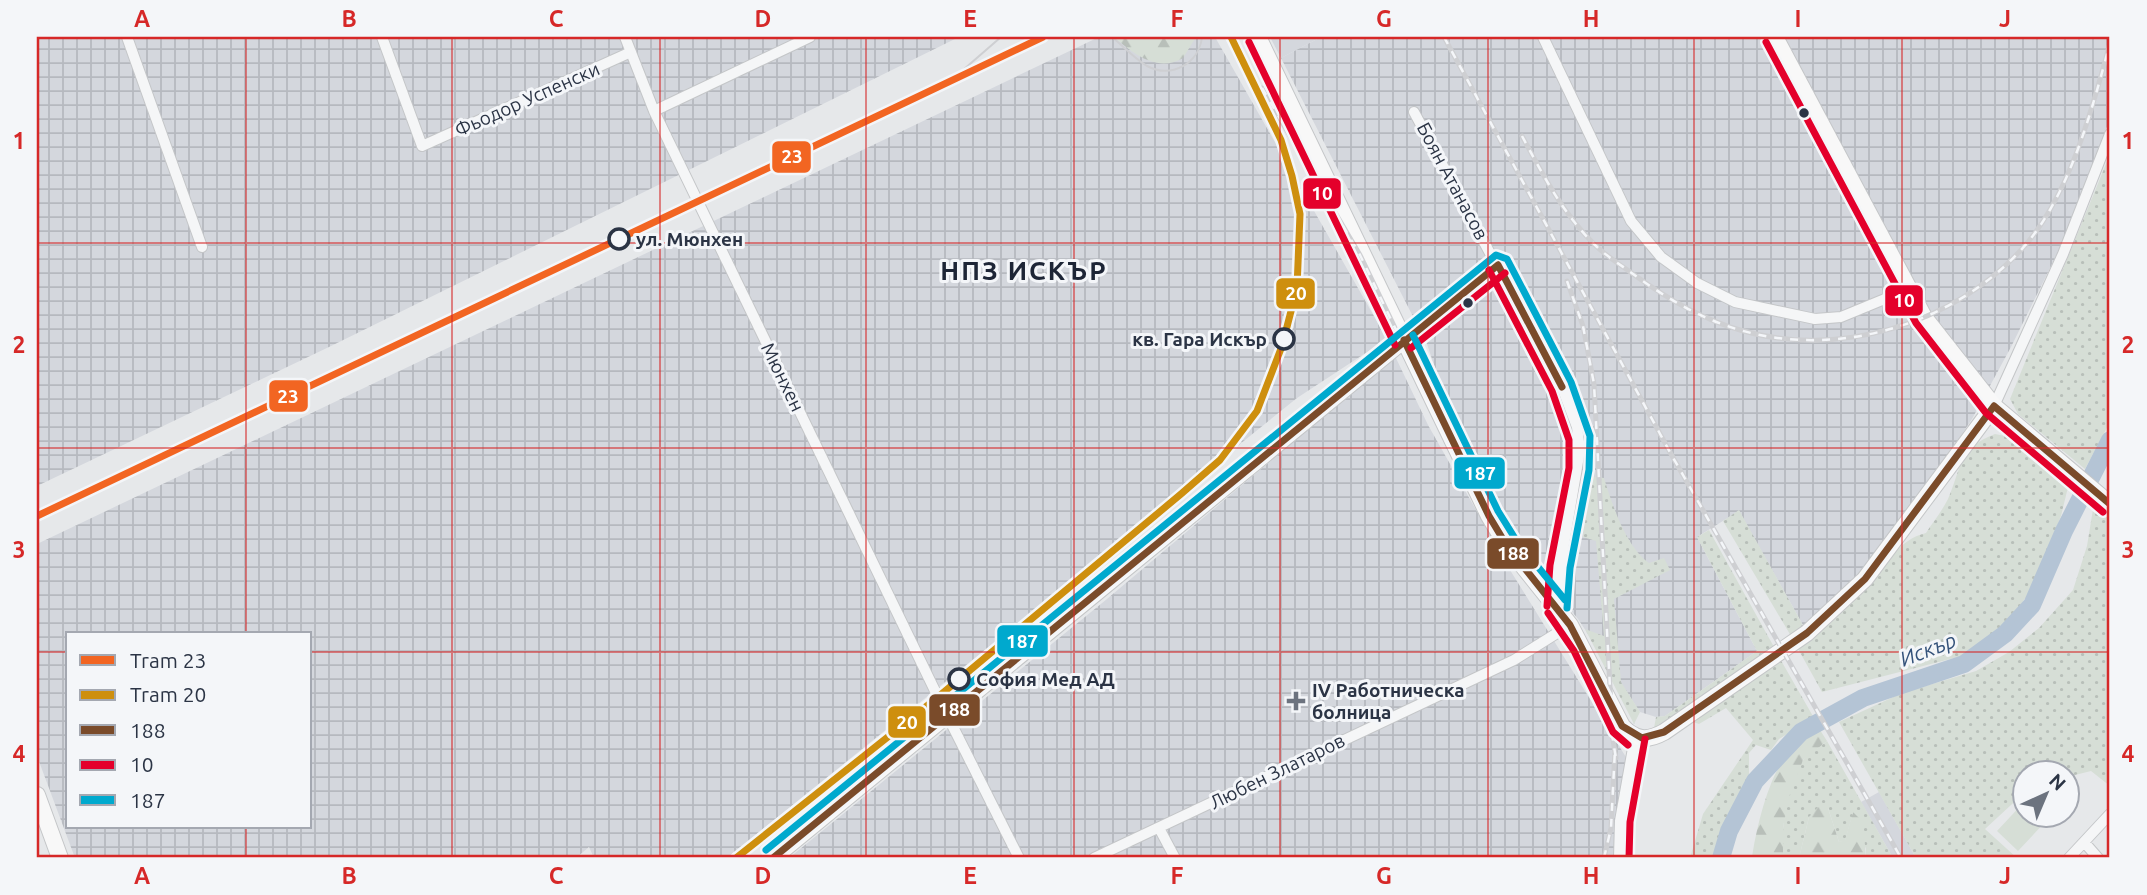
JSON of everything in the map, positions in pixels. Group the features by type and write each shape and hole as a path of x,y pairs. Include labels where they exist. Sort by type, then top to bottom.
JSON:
{"street":[{"path":"127,37 202,247"},
{"name":"Фьодор Успенски","path":"382,37 422,146 631,52"},
{"name":"Мюнхен","path":"625,37 654,111 947,715"},
{"path":"654,111 810,37"},
{"path":"1258,37 1489,516 1507,547 1570,625 1622,726 1635,737 1644,739 1664,732 1807,633 1865,579 1994,406 2063,254 2110,134"},
{"path":"1543,37 1631,221 1661,257 1697,283 1735,302 1815,319 1841,317 1909,289"},
{"path":"1775,37 1929,325 1994,406 2110,504"},
{"name":"Боян Атанасов","path":"1414,112 1562,387 1580,438 1579,469 1560,567 1557,607"},
{"path":"773,858 1498,265"},
{"name":"Любен Златаров","path":"1094,858 1514,660 1570,625"},
{"path":"947,715 1019,858"},
{"path":"1619,858 1620,821 1635,737"},
{"path":"37,795 60,858"},
{"path":"2069,858 2110,814"},
{"path":"1159,828 1175,858"},
{"path":"2084,842 2098,858"}],"shaded area":[{"path":"37,37 959,37 329,347 37,486"},
{"path":"1099,37 1215,37 1387,339 1297,398 727,858 594,858 589,847 576,858 75,858 37,756 37,544"},
{"path":"1270,37 1321,37 1281,58"},
{"path":"1321,37 2110,37 2110,119 2058,252 2011,347 1972,419 1898,530 1859,575 1804,627 1739,511 1697,537 1757,651 1665,716 1656,717 1640,712 1578,619 1511,538 1442,389 1427,344 1281,58"},
{"path":"1395,356 1428,425 1510,570 1629,762 1615,858 789,858 1107,599"},
{"path":"1879,792 1916,858 1893,858 1861,802"}],"green space":[{"path":"1114,37 1196,37 1183,58 1164,63 1146,60"},
{"path":"2110,154 2110,422 2085,469 2018,414 2010,399"},
{"path":"1995,434 2010,437 2069,483 2061,516 2035,583 2009,623 1962,656 1822,692 1797,647 1860,594 1900,547 1926,533 1948,499 1968,452"},
{"path":"1586,476 1604,478 1621,524 1641,556 1649,563 1664,558 1670,570 1614,599 1621,682 1640,712 1634,724 1585,629 1604,636 1596,541 1583,537 1584,518 1580,516"},
{"path":"2094,503 2110,517 2110,786 2091,771 2080,774 2080,758 2010,758 2010,806 1985,829 2017,858 1916,858 1839,722 1902,693 1976,671 2009,652 2039,628 2073,590 2087,546"},
{"path":"1739,510 1804,627 1791,636 1723,521"},
{"path":"1709,530 1774,647 1654,728 1656,717 1665,716 1757,651 1697,537"},
{"path":"1779,657 1814,718 1779,739 1771,750 1756,745 1749,753 1749,776 1727,822 1715,858 1690,858 1703,814 1753,740 1726,708 1699,724 1693,722 1695,716"},
{"path":"1820,730 1827,741 1803,760 1790,794 1783,827 1783,858 1752,858 1761,816 1777,770 1793,748"},
{"path":"1827,741 1893,858 1866,858 1866,849 1853,813 1845,841 1839,842 1828,808 1809,817 1799,858 1783,858 1784,821 1794,778 1805,758"},
{"path":"1819,806 1828,808 1839,842 1845,840 1853,812 1863,822 1866,858 1799,858 1809,817"},
{"path":"2010,817 2010,828 2040,828 2018,851 1997,831"}],"waterway":[{"name":"Искър","path":"1721,858 1729,831 1755,781 1801,732 1863,698 1964,664 2005,634 2032,605 2064,531 2110,440"}],"tram line":[{"path":"963,70 1001,37"},
{"name":"23","path":"37,516 1043,37"},
{"path":"1112,37 1147,66 1166,71 1190,61 1196,54 1202,37"},
{"name":"20","path":"736,858 938,697 1181,494 1220,460 1257,411 1282,346 1297,288 1300,214 1281,140 1231,37"}],"railway":[{"path":"1444,37 1671,454 1901,858"},
{"path":"1522,136 1554,194 1584,233 1609,257 1671,299 1726,325 1777,338 1816,340 1854,337 1892,329 1962,298 1993,276 2021,250 2038,229 2066,179 2087,124 2110,43"},
{"path":"1262,88 1360,255 1481,507 1561,621 1590,669 1607,709 1616,758"},
{"path":"1567,281 1583,326 1594,384 1611,707"},
{"path":"1604,858 1611,828 1615,749"}],"transit line":[{"name":"10","path":"1249,42 1395,345"},
{"name":"10","path":"1766,42 1916,323 1986,413 2103,512"},
{"name":"187","path":"766,850 1496,255 1507,259 1571,382 1590,436 1589,470 1570,568 1567,608"},
{"name":"188","path":"1498,265 1562,387"},
{"name":"188","path":"773,858 1498,265"},
{"name":"10","path":"1489,270 1552,391 1569,440 1569,468 1550,565 1547,606"},
{"name":"10","path":"1411,348 1505,273"},
{"name":"187","path":"1413,335 1498,511 1516,540 1565,600"},
{"name":"188","path":"1404,340 1489,516 1507,546 1570,625 1622,726 1642,738 1664,732 1807,633 1865,579 1994,406"},
{"name":"188","path":"1994,406 2110,504"},
{"name":"10","path":"1548,613 1574,651 1613,732 1628,745"},
{"name":"10","path":"1629,858 1630,822 1645,739"}],"place":[{"name":"ул. Мюнхен","path":"619,239"},
{"name":"кв. Гара Искър","path":"1284,339"},
{"name":"София Мед АД","path":"959,679"},
{"name":"IV Работническа болница","path":"1296,701"}],"district":[{"name":"НПЗ ИСКЪР","path":"1024,271"}]}
